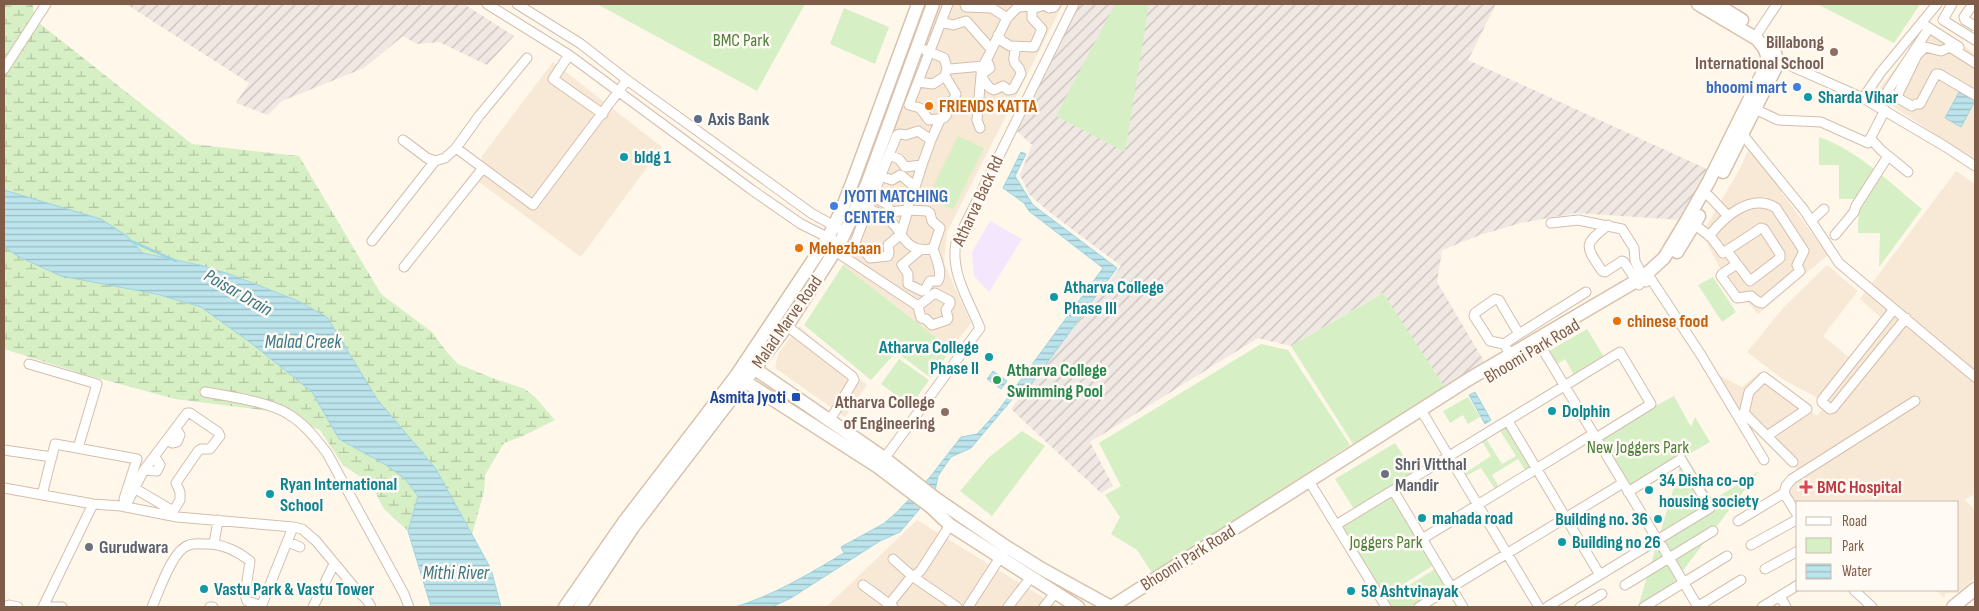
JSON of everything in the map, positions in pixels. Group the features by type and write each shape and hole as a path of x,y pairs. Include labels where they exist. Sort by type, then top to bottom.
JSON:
{"main road":[{"name":"Malad Marve Road","path":"580,607 633,527 750,365 830,232 854,178 918,4"},
{"name":"Malad Marve Road","path":"750,365 787,326 863,208 867,184 923,49 933,4"},
{"path":"1698,4 1757,36"},
{"path":"1716,4 1774,48 1772,57"},
{"name":"Bhoomi Park Road","path":"1739,130 1755,109 1776,67 1772,57"},
{"name":"Bhoomi Park Road","path":"1111,607 1152,586 1423,413 1670,264 1739,130 1767,64 1772,57"},
{"path":"750,365 830,420 881,462 950,525 977,534"},
{"name":"Malad Marve Road","path":"564,607 624,522 741,378"},
{"path":"741,378 881,462 935,498 977,534 1003,552 1031,577 1078,607"},
{"path":"1003,552 1042,569 1111,607"},
{"name":"Bhoomi Park Road","path":"1126,607 1152,586"},
{"path":"1953,607 1975,589"},
{"path":"1965,607 1975,598"}],"street":[{"path":"4,69 46,4"},
{"path":"487,4 569,55 673,133 801,224 830,232"},
{"path":"517,4 581,44 627,80 811,213 840,242 847,260 913,303 918,289"},
{"path":"923,49 944,58 946,72 956,94 945,108 947,114 944,118 929,120 920,108 909,105 918,82 923,49 941,22 948,4"},
{"path":"965,4 966,7 997,7 1007,18"},
{"path":"980,128 977,120 983,67 1007,18 1020,5 1031,5 1035,8 1044,5 1049,8 1056,4"},
{"name":"Atharva Back Rd","path":"881,462 980,328 958,277 953,255 956,243 1074,4"},
{"path":"1757,36 1778,4"},
{"path":"1868,143 1887,92 1937,4"},
{"path":"1952,4 1943,20 1975,40"},
{"path":"1973,4 1964,17 1975,26"},
{"path":"998,35 1002,41 1010,46 1025,45 1034,47 1042,29 1032,18 1031,5"},
{"path":"941,22 953,25 966,21 991,49"},
{"path":"1925,25 1975,57"},
{"path":"1863,98 1925,25"},
{"path":"983,67 990,89 994,90 1003,86 1008,90 1013,89 1022,74 1021,70 1014,64 1013,58 1016,47"},
{"path":"1898,94 1917,55 1925,47 1942,51 1950,47 1975,63"},
{"path":"569,55 553,79 603,114"},
{"path":"1772,57 1882,108 1975,166"},
{"path":"372,241 435,161 445,158 456,148 527,58"},
{"path":"918,82 933,84 950,69 983,67"},
{"path":"1887,92 1913,105 1920,104 1936,74 1939,74 1975,95"},
{"path":"456,148 533,205 627,80"},
{"path":"638,107 648,95"},
{"path":"1903,121 1913,105"},
{"path":"1755,109 1778,120 1821,122 1868,143 1908,172"},
{"path":"847,260 854,245 863,208 874,195 897,135 906,135 918,131 926,118"},
{"path":"854,245 864,250 870,258 888,256 889,243 901,234 908,210 909,197 914,193 931,140 941,118"},
{"path":"673,133 682,120"},
{"path":"1739,130 1812,221 1839,263 1893,311 1975,377"},
{"path":"918,131 931,140"},
{"path":"403,140 426,158 435,161"},
{"path":"889,155 898,159 905,167 922,165"},
{"path":"1835,235 1854,212 1888,156"},
{"path":"404,266 483,168"},
{"path":"881,176 892,180 900,175 915,187"},
{"path":"874,195 877,199 888,204 890,212 908,210 927,211 930,213 932,222 940,228 933,249 938,262 940,277 938,281 930,281 925,290 908,284 908,274 902,265 920,250"},
{"path":"1706,195 1728,216"},
{"path":"1709,236 1728,216 1752,203 1771,205 1776,208 1804,251 1797,265 1800,271 1762,303 1751,296 1737,298 1721,276 1737,264"},
{"path":"863,208 887,217 908,243 920,250 933,249"},
{"path":"1812,221 1824,209"},
{"path":"1551,223 1578,220 1622,229 1634,248 1635,261 1644,279 1701,355 1764,460"},
{"path":"1690,222 1709,236 1723,253 1760,228 1764,229 1780,254 1780,258 1750,281 1727,251"},
{"path":"1608,225 1590,240 1588,246 1602,271 1604,272 1622,261 1634,248"},
{"path":"1622,261 1644,279"},
{"path":"1519,334 1499,300 1495,299 1475,313 1474,316 1490,341 1504,344 1586,292"},
{"path":"1893,311 1822,400 1830,409 1833,408 1904,320"},
{"path":"787,326 852,376 854,380 830,420"},
{"path":"1504,344 1513,359"},
{"path":"1539,344 1698,607 1741,580"},
{"path":"1336,525 1620,352 1652,404 1537,469 1422,539"},
{"path":"29,364 97,384 78,448"},
{"path":"1767,436 1807,409 1764,377 1749,392 1744,413 1755,424 1767,436 1793,462"},
{"path":"205,392 253,401 288,413 310,432 327,453 404,594 409,607"},
{"path":"1796,514 1784,494 1786,486 1792,478 1915,401"},
{"path":"123,506 144,470 187,414 190,413 218,432 220,436 210,449 201,448 198,451 176,483 180,492 180,500 172,513"},
{"path":"1423,413 1539,607"},
{"path":"1508,421 1600,575"},
{"path":"1745,429 1755,424"},
{"path":"42,494 55,444 137,459 123,506"},
{"path":"4,450 52,458"},
{"path":"1547,607 1659,542 1710,508 1681,459 1628,492"},
{"path":"1419,607 1623,483"},
{"path":"1311,484 1386,607"},
{"path":"4,488 93,504 123,506 218,520 302,529 316,541 371,607"},
{"path":"134,488 172,513"},
{"path":"1393,490 1464,607"},
{"path":"1738,521 1784,494"},
{"path":"43,607 93,504"},
{"path":"1751,545 1796,518"},
{"path":"214,544 218,520"},
{"path":"863,585 890,606 912,576 921,570 950,525"},
{"path":"152,607 175,557 189,545 214,544 240,553 250,561 245,595 247,601 261,607 294,527"},
{"path":"1626,584 1713,531"},
{"path":"288,542 300,547"},
{"path":"968,607 1003,552"},
{"path":"1765,569 1796,552"},
{"path":"1644,607 1727,556"},
{"path":"893,559 912,576 957,607"},
{"path":"313,607 334,564"},
{"path":"1008,607 1031,577"},
{"path":"1762,607 1796,586"},
{"path":"1855,591 1872,607"},
{"path":"1044,607 1055,593"},
{"path":"1580,607 1602,594"},
{"path":"1780,596 1786,607"},
{"path":"5,607 9,605 18,607"},
{"path":"51,607 62,607"}],"shaded area":[{"path":"126,4 464,4 514,36 487,65 439,42 417,44 403,36 364,68 282,101 268,115 236,103 249,83"},
{"path":"940,4 1063,4 947,232 944,263 971,323 951,349 843,265"},
{"path":"1080,4 1496,4 1468,60 1709,170 1682,220 1576,213 1521,223 1480,235 1442,250 1437,282 1485,363 1445,388 1382,293 1291,346 1258,338 1090,442 1113,486 1101,493 1011,409 1121,266 1048,211 1029,194 1020,175 1032,145 1016,130"},
{"path":"1929,25 1975,53 1975,161 1875,94"},
{"path":"553,62 662,147 581,257 479,182 482,156"},
{"path":"1749,148 1828,255 1758,314 1723,274 1702,234 1739,170"},
{"path":"1956,171 1975,184 1975,494 1965,500 1975,510 1975,578 1960,593 1946,593 1944,598 1937,591 1959,591 1959,501 1796,501 1796,506 1781,483 1798,470 1741,414 1715,373 1742,387 1760,372 1817,416 1888,324 1860,299"},
{"path":"990,221 1022,239 989,292 974,276 972,252"},
{"path":"1827,265 1858,291 1823,336 1856,363 1827,400 1816,397 1784,380 1747,352 1784,307"},
{"path":"799,326 867,385 845,417 775,368 778,354"},
{"path":"917,520 1059,607 826,607"}],"green space":[{"path":"4,4 33,4 34,19 192,144 299,156 381,294 432,332 458,364 525,389 535,397 555,420 504,443 485,475 484,492 472,535 436,469 377,399 327,317 296,300 232,275 204,266 143,253 127,236 4,190"},
{"name":"BMC Park","path":"597,4 805,4 757,91"},
{"path":"1115,4 1149,4 1125,152 1056,116"},
{"path":"1817,4 1916,4 1919,6 1894,43"},
{"path":"844,8 889,27 875,64 830,44"},
{"path":"958,136 984,148 953,210 928,197"},
{"path":"1819,137 1834,143 1861,159 1922,209 1879,267 1880,233 1858,233 1859,199 1839,199 1839,165 1819,165"},
{"path":"4,246 17,256 201,307 251,343 312,392 339,439 386,465 405,479 418,496 408,531 384,509 371,484 343,465 320,430 277,412 175,399 83,374 4,349"},
{"path":"843,265 951,349 931,378 896,352 871,380 804,325"},
{"path":"1713,277 1736,312 1722,322 1698,285"},
{"path":"1383,293 1445,388 1353,444 1291,346"},
{"path":"1587,329 1604,357 1574,375 1565,359 1556,365 1549,351"},
{"path":"1261,344 1288,350 1350,445 1153,574 1137,550 1111,534 1120,517 1105,495 1121,486 1099,443"},
{"path":"899,359 929,380 911,406 881,384"},
{"name":"New Joggers Park","path":"1674,396 1691,427 1695,417 1710,442 1686,456 1713,500 1759,471 1655,607 1638,607 1685,450 1629,486 1596,438"},
{"path":"1468,397 1480,417 1468,424 1463,415 1450,423 1443,411"},
{"path":"1506,425 1532,468 1526,472 1518,459 1492,475 1499,487 1495,489 1481,468 1466,476 1465,473 1491,456 1481,440 1485,437 1502,464 1516,456 1499,429"},
{"path":"1022,431 1045,446 992,516 960,491 988,458"},
{"path":"1395,443 1415,473 1354,509 1335,479"},
{"name":"Joggers Park","path":"1394,492 1437,563 1383,597 1338,527"},
{"path":"1435,569 1445,586 1412,607 1392,607 1387,599"}],"water":[{"path":"1959,92 1975,101 1961,127 1945,118"},
{"path":"1021,152 1026,154 1015,176 1033,205 1117,268 1027,390 1020,390 971,448 951,457 938,476 935,491 900,532 880,541 791,598 772,607 735,607 777,590 818,569 844,553 841,547 883,524 896,513 930,477 961,437 977,434 997,412 1103,268 1029,211 1024,203 1003,188"},
{"name":"Malad Creek","path":"4,190 101,219 127,236 143,253 204,266 232,275 296,300 327,317 377,399 436,469 491,569 501,607 431,607 408,531 418,496 405,479 386,465 339,439 312,392 251,343 201,307 156,294 61,276 17,256 4,246"},
{"name":"Atharva College Swimming Pool","path":"993,371 1007,381 1001,389 987,379"},
{"path":"1475,392 1491,420 1485,424 1469,395"}],"waterway":[{"name":"Poisar Drain","path":"131,241 176,261"}],"place":[{"name":"Billabong International School","path":"1834,52"},
{"name":"bhoomi mart","path":"1797,87"},
{"name":"Sharda Vihar","path":"1808,97"},
{"name":"FRIENDS KATTA","path":"929,106"},
{"name":"Axis Bank","path":"698,119"},
{"name":"bldg 1","path":"624,157"},
{"name":"JYOTI MATCHING CENTER","path":"834,206"},
{"name":"Mehezbaan","path":"799,248"},
{"name":"Atharva College Phase III","path":"1054,297"},
{"name":"chinese food","path":"1617,321"},
{"name":"Atharva College Phase II","path":"989,357"},
{"name":"Atharva College Swimming Pool","path":"997,380"},
{"name":"Asmita Jyoti","path":"796,397"},
{"name":"Dolphin","path":"1552,411"},
{"name":"Atharva College of Engineering","path":"945,412"},
{"name":"Shri Vitthal Mandir","path":"1385,474"},
{"name":"BMC Hospital","path":"1806,487"},
{"name":"34 Disha co-op housing society","path":"1649,490"},
{"name":"Ryan International School","path":"270,494"},
{"name":"mahada road","path":"1422,518"},
{"name":"Building no. 36","path":"1658,519"},
{"name":"Building no 26","path":"1562,542"},
{"name":"Gurudwara","path":"89,547"},
{"name":"Vastu Park & Vastu Tower","path":"204,589"},
{"name":"58 Ashtvinayak","path":"1351,591"}],"water label":[{"name":"Mithi River","path":"456,573"}]}
